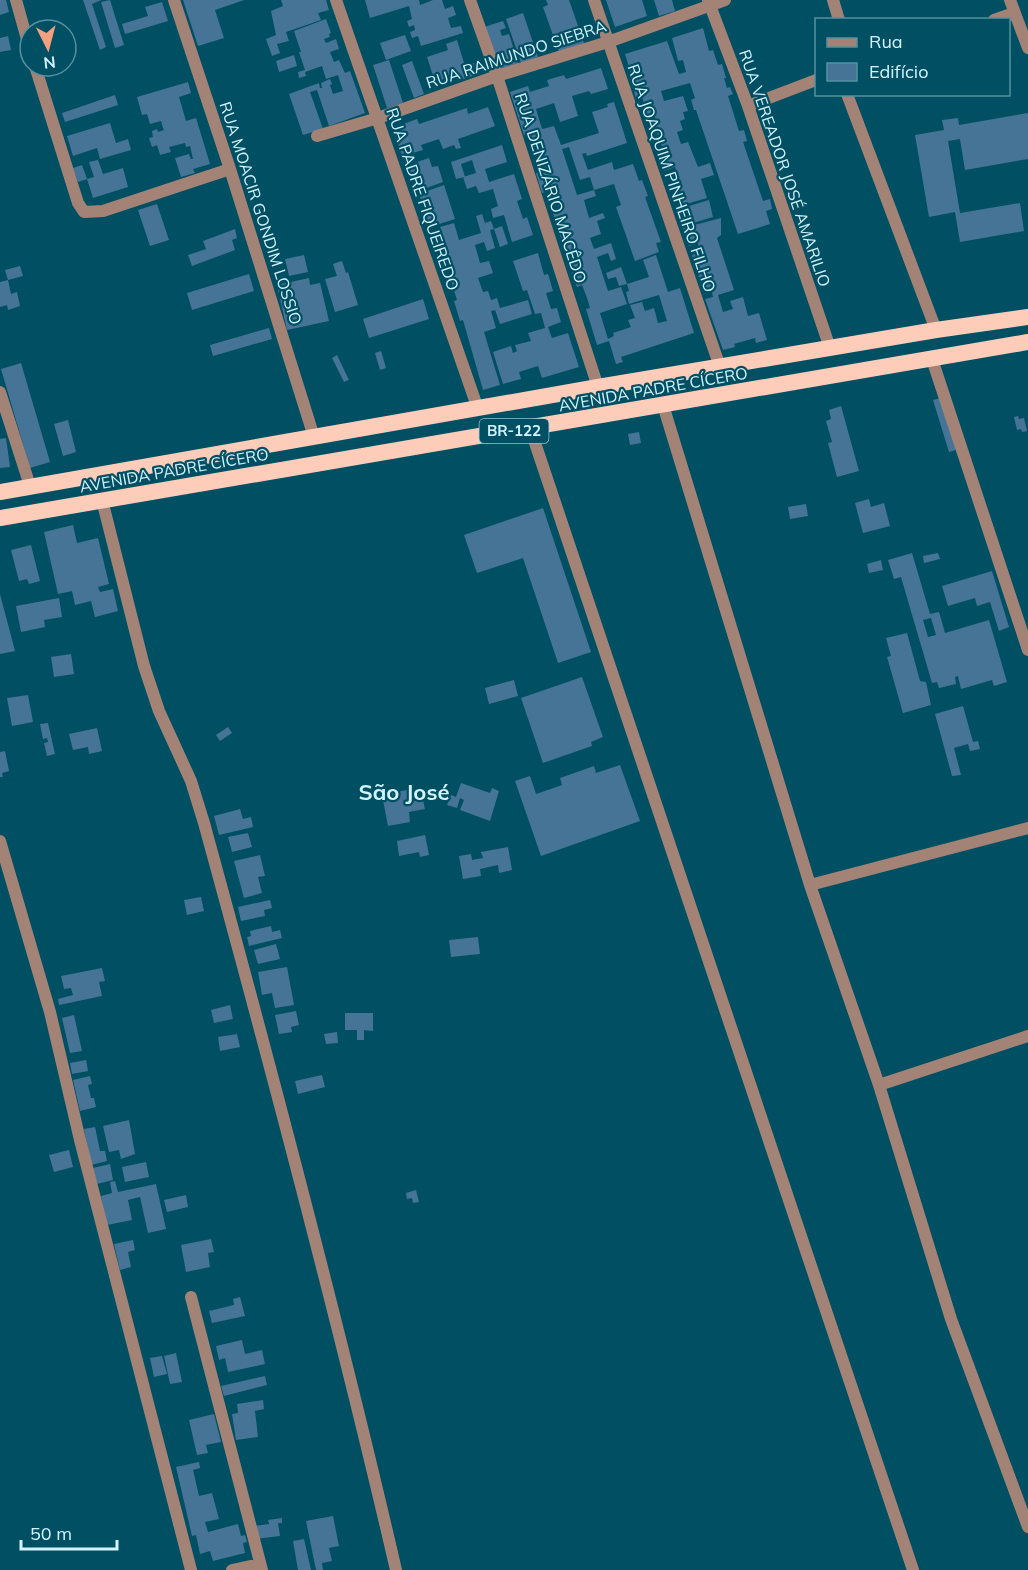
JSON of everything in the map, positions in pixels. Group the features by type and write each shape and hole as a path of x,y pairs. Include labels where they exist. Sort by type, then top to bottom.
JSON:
{"highway":[{"name":"AVENIDA PADRE CÍCERO","path":"0,492 598,387 936,330 1028,317"},
{"name":"AVENIDA PADRE CÍCERO","path":"0,518 1028,342"}],"street":[{"path":"16,0 21,18"},
{"name":"RUA MOACIR GONDIM LOSSIO","path":"174,0 314,437"},
{"name":"RUA PADRE FIQUEIREDO","path":"336,0 478,409"},
{"name":"RUA DENIZÁRIO MACÊDO","path":"470,0 598,387"},
{"name":"RUA JOAQUIM PINHEIRO FILHO","path":"594,0 720,367"},
{"name":"RUA RAIMUNDO SIEBRA","path":"316,136 378,118 497,76 608,42 709,3 725,0"},
{"path":"833,0 838,18"},
{"path":"1010,0 1028,48"},
{"name":"RUA VEREADOR JOSÉ AMARILIO","path":"709,3 748,106 830,348"},
{"path":"1000,18 1014,13"},
{"path":"39,78 78,202 84,212 103,211 230,169"},
{"path":"748,106 815,80"},
{"path":"848,96 936,330"},
{"path":"932,359 1028,650"},
{"path":"0,392 30,486"},
{"path":"663,405 810,885 879,1085 951,1319 1028,1527"},
{"path":"530,428 912,1570"},
{"path":"102,500 144,666 159,711 191,782 210,846 325,1274 396,1570"},
{"path":"810,885 1028,828"},
{"path":"0,841 50,1012 80,1140 191,1570"},
{"path":"879,1085 1026,1037"},
{"path":"191,1297 261,1567 232,1570"}],"building":[{"path":"0,0 6,0 9,12 0,15"},
{"path":"83,0 101,0 92,4 106,47 100,50"},
{"path":"110,0 124,45 115,48 101,2"},
{"path":"183,0 244,0 215,10 224,38 198,46"},
{"path":"281,0 326,0 329,10 318,13 321,20 286,32 289,41 277,44 280,53 272,56 266,39 276,35 271,11 283,6"},
{"path":"365,0 419,0 420,5 433,0 442,0 445,9 453,6 456,15 448,18 451,28 461,26 463,33 421,46 418,36 412,38 410,32 415,30 414,25 409,27 407,21 412,19 409,6 370,18"},
{"path":"546,0 569,0 584,43 559,52 543,7 548,5"},
{"path":"606,0 642,0 647,16 615,27"},
{"path":"654,0 672,0 675,11 659,16"},
{"path":"162,2 168,21 125,34 122,24 148,16 145,7"},
{"path":"523,13 538,57 521,63 506,19"},
{"path":"326,19 331,33 330,37 324,39 326,43 336,39 339,49 330,52 334,62 339,60 345,73 350,71 365,113 329,126 317,90 310,92 323,129 303,135 289,94 319,83 322,88 321,83 330,79 333,94 343,91 338,75 326,79 322,66 305,72 306,76 299,78 298,72 305,70 294,31"},
{"path":"503,21 506,28 500,30 502,36 509,34 519,66 499,72 484,27"},
{"path":"703,28 709,51 713,50 718,65 722,64 727,88 730,87 733,94 728,96 739,131 744,130 747,141 743,142 763,201 770,199 772,209 766,211 770,224 738,234 696,110 694,110 691,100 695,98 690,83 661,91 664,101 683,96 688,111 683,112 685,119 680,121 683,130 677,132 681,144 688,142 698,167 710,163 714,175 701,179 707,198 683,205 676,187 681,185 675,167 664,171 658,152 663,150 657,133 653,134 651,126 657,124 654,115 648,117 642,97 636,99 625,54 667,41 679,74 686,72 683,60 678,61 672,38"},
{"path":"405,35 411,51 386,60 380,43"},
{"path":"8,36 11,50 0,52 0,38"},
{"path":"457,40 465,66 474,63 478,74 458,81 456,75 435,82 427,57 448,50 446,44"},
{"path":"294,55 297,66 279,72 276,61"},
{"path":"389,60 403,103 387,108 373,65"},
{"path":"412,61 424,94 414,98 402,65"},
{"path":"601,68 608,89 572,96 578,116 560,122 554,103 536,109 542,129 554,126 561,145 599,133 592,112 608,107 607,104 614,102 627,143 587,156 586,153 582,154 588,170 612,162 614,170 633,164 648,196 645,197 661,242 656,243 659,252 635,261 616,207 621,205 614,184 594,190 596,196 584,200 589,218 603,213 605,218 597,221 601,234 590,238 594,249 611,243 616,259 611,261 608,253 597,257 608,291 621,287 627,304 600,313 608,339 614,336 613,333 631,327 628,320 635,318 630,305 642,302 645,311 654,308 658,323 667,321 659,295 629,304 626,292 629,291 627,284 649,277 643,260 656,255 668,292 680,288 694,333 621,357 623,362 616,364 609,341 597,345 586,309 590,308 587,298 582,285 577,287 552,210 559,208 553,190 542,193 536,173 546,170 540,152 533,154 527,134 524,135 510,92 528,86 530,92 549,86 547,80 564,75 566,79","holes":["569,147 580,180 590,177 594,190 577,195 562,149"]},
{"path":"188,82 191,93 179,97 186,121 196,118 210,164 193,169 195,173 181,177 175,158 189,154 193,159 190,146 186,147 185,143 169,147 171,152 160,155 157,145 152,147 149,138 153,137 152,131 164,130 161,121 150,124 147,114 142,115 137,97"},
{"path":"115,95 118,105 65,122 62,113"},
{"path":"488,107 495,126 458,139 461,148 456,149 454,145 443,149 439,139 421,145 423,150 402,156 393,128 417,119 419,124 467,108 468,114"},
{"path":"1028,113 1028,159 965,170 960,139 948,141 960,213 1020,203 1024,231 960,242 955,212 929,217 915,135 944,130 942,120 958,118 959,125"},
{"path":"110,123 116,143 128,139 131,150 100,159 97,148 73,156 67,136"},
{"path":"502,145 507,162 485,169 489,182 514,174 522,199 517,201 523,219 527,217 533,235 512,242 504,215 493,218 491,209 498,206 493,189 479,193 476,186 467,189 463,177 456,179 451,162","holes":["472,160 476,173 465,176 461,164"]},
{"path":"429,158 432,167 438,166 443,182 418,191 408,165"},
{"path":"98,160 103,174 123,168 128,187 93,198 87,179 94,177 89,162"},
{"path":"82,165 87,179 78,182 73,168"},
{"path":"444,185 455,219 430,227 419,194"},
{"path":"709,200 713,217 693,223 689,206"},
{"path":"157,204 169,240 150,246 138,210"},
{"path":"482,214 485,223 491,221 494,229 490,230 495,248 487,251 484,242 475,245 480,263 489,261 493,273 478,278 483,292 488,291 491,300 497,298 500,308 528,300 532,314 500,324 495,310 491,311 496,328 484,332 500,385 483,390 463,320 460,321 454,301 457,300 449,274 453,272 451,264 446,265 441,252 447,250 440,227 454,223 459,240 481,233 476,216"},
{"path":"721,218 721,235 717,238 734,290 718,295 723,312 733,309 730,301 743,297 748,316 759,313 767,340 756,343 755,338 723,350 705,299 713,297 711,287 703,290 692,255 699,253 698,243 689,246 683,228"},
{"path":"502,226 508,244 500,247 494,229"},
{"path":"235,229 237,238 232,240 235,250 192,266 188,255 206,249 203,241"},
{"path":"538,253 544,275 548,274 553,291 546,293 551,309 557,308 561,322 548,327 552,338 568,333 579,367 542,378 538,366 519,372 521,379 503,384 493,352 511,346 513,353 517,351 515,345 531,341 528,333 545,328 541,313 535,314 527,290 523,291 513,261"},
{"path":"304,255 308,272 289,276 285,259"},
{"path":"342,261 346,273 348,272 358,305 335,312 325,279 337,276 333,264"},
{"path":"20,266 23,276 8,280 5,270"},
{"path":"621,267 627,284 619,286 616,277 608,279 606,273"},
{"path":"249,274 254,291 192,310 187,293"},
{"path":"309,278 310,285 320,283 329,321 287,330 277,285"},
{"path":"8,280 11,294 17,292 20,306 8,310 7,305 0,307 0,282"},
{"path":"423,299 429,319 369,338 363,319"},
{"path":"269,328 272,339 213,356 210,345"},
{"path":"381,351 386,368 380,370 375,353"},
{"path":"337,355 349,380 344,382 332,358"},
{"path":"21,363 50,462 30,468 1,369"},
{"path":"941,398 956,450 949,452 933,400"},
{"path":"841,406 859,471 837,477 828,443 832,442 826,421 831,419 829,410"},
{"path":"1018,416 1019,419 1024,418 1027,431 1017,430 1014,417"},
{"path":"68,420 76,452 63,456 54,424"},
{"path":"639,432 641,443 630,445 628,434"},
{"path":"6,438 10,467 0,468 0,439"},
{"path":"869,499 871,507 884,503 890,526 863,533 855,503"},
{"path":"806,504 808,516 790,519 788,507"},
{"path":"543,508 591,652 558,663 523,558 477,573 464,535"},
{"path":"73,525 77,543 98,538 109,584 98,587 100,592 113,589 118,611 95,617 91,601 75,605 72,591 58,594 44,532"},
{"path":"31,545 40,581 29,584 27,579 19,581 11,550"},
{"path":"912,553 930,614 939,612 945,633 989,620 1007,682 994,686 992,680 961,689 958,676 955,677 956,684 939,688 937,682 932,683 901,577 894,579 888,560","holes":["931,618 936,635 928,637 923,620"]},
{"path":"938,553 940,559 924,563 923,556"},
{"path":"881,560 883,570 869,573 867,564"},
{"path":"992,571 1009,627 999,631 990,602 977,606 975,598 948,606 942,586"},
{"path":"0,594 15,651 0,654"},
{"path":"59,598 62,617 44,620 45,627 21,632 16,606"},
{"path":"907,633 920,681 926,682 931,705 903,713 887,657 891,656 886,638"},
{"path":"71,654 74,674 54,677 51,657"},
{"path":"582,677 603,737 591,742 592,746 543,763 521,698"},
{"path":"514,680 518,696 489,704 485,688"},
{"path":"28,695 33,722 12,726 7,698"},
{"path":"963,706 973,742 978,741 980,749 970,751 968,744 954,748 961,775 952,776 935,714"},
{"path":"48,723 55,754 47,756 44,743 48,742 47,738 43,739 40,724"},
{"path":"228,727 232,733 220,741 216,735"},
{"path":"97,728 102,751 89,754 88,747 73,750 69,734"},
{"path":"5,751 9,771 2,773 3,777 0,777 0,752"},
{"path":"620,765 640,821 541,856 515,781 530,776 536,794 562,785 560,778 594,766 596,773"},
{"path":"461,783 490,793 492,788 499,791 490,821 460,810 464,800 460,798 457,808 447,805 451,795 456,797"},
{"path":"412,789 414,801 423,800 425,809 409,812 410,822 388,826 382,795"},
{"path":"240,809 243,819 251,817 253,827 219,835 214,816"},
{"path":"248,833 252,847 232,852 228,837"},
{"path":"425,835 429,855 420,857 419,852 399,856 397,841"},
{"path":"508,847 512,870 499,873 498,865 480,869 481,876 463,879 459,856 471,854 472,860 483,858 481,852"},
{"path":"260,855 265,876 258,877 262,893 244,898 234,861"},
{"path":"201,897 204,911 187,915 184,900"},
{"path":"270,900 272,908 264,910 265,916 241,921 238,907"},
{"path":"271,926 272,932 280,930 282,938 249,946 247,937 251,936 250,931"},
{"path":"478,937 480,954 451,957 449,940"},
{"path":"276,944 280,959 258,964 254,950"},
{"path":"287,967 294,1005 275,1008 272,993 262,995 258,972"},
{"path":"102,968 105,981 99,982 102,996 59,1005 58,999 73,995 71,988 64,989 61,976"},
{"path":"230,1005 233,1019 214,1023 211,1010"},
{"path":"296,1011 299,1025 291,1027 292,1032 279,1034 275,1015"},
{"path":"345,1013 373,1013 373,1031 364,1030 364,1040 357,1040 357,1030 345,1030"},
{"path":"74,1015 82,1051 70,1053 62,1018"},
{"path":"337,1032 338,1043 326,1044 324,1034"},
{"path":"237,1034 240,1047 220,1051 218,1037"},
{"path":"86,1060 88,1071 72,1074 70,1063"},
{"path":"322,1075 325,1087 298,1094 295,1081"},
{"path":"90,1076 92,1084 88,1085 96,1107 80,1111 73,1080"},
{"path":"129,1120 135,1154 121,1159 119,1150 109,1152 103,1126"},
{"path":"95,1127 100,1151 105,1151 107,1161 91,1165 84,1129"},
{"path":"69,1150 73,1167 54,1172 49,1155"},
{"path":"146,1162 149,1177 125,1182 122,1167"},
{"path":"110,1164 113,1180 97,1184 93,1168"},
{"path":"115,1181 118,1192 156,1184 166,1229 148,1233 140,1197 128,1200 132,1220 107,1225 101,1196 112,1193 110,1182"},
{"path":"416,1190 419,1202 413,1203 412,1198 407,1199 406,1193"},
{"path":"186,1195 188,1207 167,1212 164,1200"},
{"path":"211,1239 214,1252 208,1253 210,1267 186,1272 181,1245"},
{"path":"133,1240 135,1250 128,1252 131,1267 120,1270 114,1244"},
{"path":"240,1297 245,1316 212,1323 209,1311 234,1305 233,1299"},
{"path":"242,1340 245,1354 262,1350 265,1364 228,1372 225,1358 219,1360 216,1346"},
{"path":"176,1353 182,1382 170,1384 164,1356"},
{"path":"162,1356 167,1374 154,1377 150,1358"},
{"path":"265,1376 267,1385 224,1396 221,1386"},
{"path":"263,1400 264,1409 255,1411 258,1437 236,1440 232,1414 238,1413 237,1404"},
{"path":"214,1414 221,1442 206,1445 208,1453 197,1455 189,1420"},
{"path":"199,1462 200,1468 193,1470 199,1496 212,1493 219,1519 205,1522 208,1532 238,1524 241,1536 245,1535 247,1542 243,1543 245,1553 213,1561 210,1551 200,1554 196,1535 192,1536 176,1467"},
{"path":"333,1516 339,1546 329,1548 332,1561 322,1563 323,1570 316,1570 306,1521"},
{"path":"282,1518 282,1523 278,1523 280,1536 255,1539 253,1526 269,1524 268,1520"},
{"path":"304,1539 311,1570 298,1570 293,1541"}],"district":[{"name":"São José","path":"404,792"}]}
